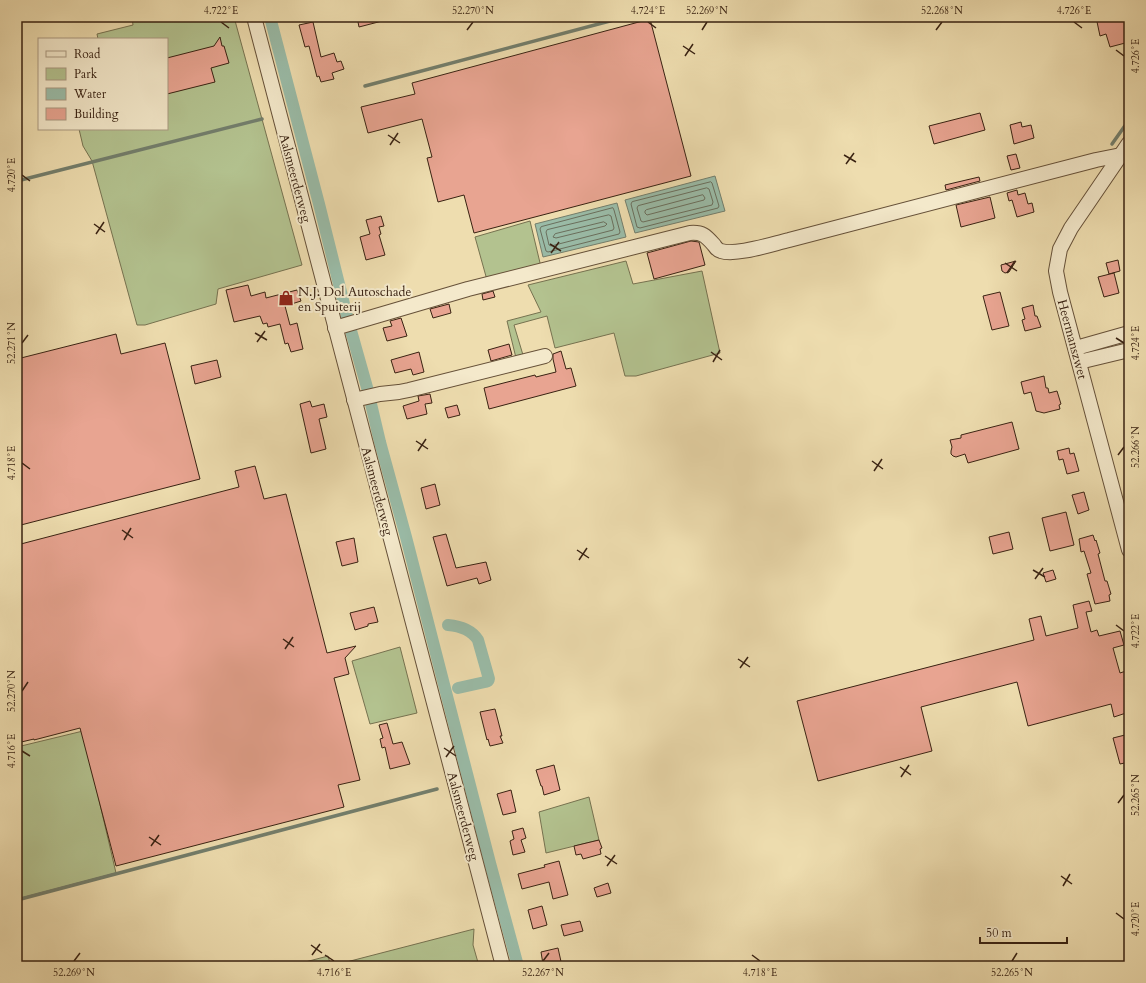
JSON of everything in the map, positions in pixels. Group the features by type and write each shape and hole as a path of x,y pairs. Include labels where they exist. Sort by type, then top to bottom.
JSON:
{"street":[{"name":"Aalsmeerderweg","path":"254,17 339,327 364,398 503,966"},
{"path":"339,327 468,289 690,233 696,232 702,234 718,250 740,252 1096,160 1125,149"},
{"name":"Heermanszwet","path":"1125,149 1071,228 1060,248 1056,271 1060,292 1129,550"},
{"path":"1076,348 1129,333"},
{"path":"1079,362 1129,350"},
{"path":"364,398 409,390 545,356"}],"green space":[{"path":"132,17 234,17 302,265 218,289 216,304 145,325 137,325 92,161 83,146 79,130 168,130 168,38 98,38 97,34 133,25"},
{"path":"530,221 541,267 487,280 475,237"},
{"path":"626,261 633,284 702,271 720,353 636,376 625,376 614,333 555,348 547,316 514,325 523,355 516,358 507,321 541,312 528,285"},
{"path":"400,647 417,713 370,724 352,661"},
{"path":"83,731 116,873 17,899 17,747"},
{"path":"589,797 599,840 546,853 539,812"},
{"path":"474,929 473,945 479,966 331,966"},
{"path":"328,956 331,966 290,966"}],"water":[{"path":"715,176 725,211 635,233 625,200"},
{"path":"617,203 626,237 543,257 535,224"}],"building":[{"path":"357,17 386,17 386,20 359,27"},
{"path":"1096,17 1129,17 1129,42 1110,47 1106,34 1100,36"},
{"path":"650,19 691,176 474,233 464,195 438,202 427,158 432,157 422,119 368,133 361,107 415,94 412,83"},
{"path":"313,22 321,57 334,53 337,62 341,61 344,69 332,73 334,79 321,82 319,76 317,77 309,46 305,47 299,25"},
{"path":"220,37 229,63 211,68 215,82 168,94 168,58 214,46"},
{"path":"980,113 985,130 934,144 929,126"},
{"path":"1021,122 1022,127 1031,125 1034,138 1014,144 1010,125"},
{"path":"1016,154 1020,168 1011,170 1007,156"},
{"path":"979,177 980,181 946,190 945,185"},
{"path":"1017,190 1018,195 1025,193 1028,204 1032,203 1034,212 1017,217 1012,200 1009,201 1007,193"},
{"path":"990,197 995,218 961,227 956,205"},
{"path":"381,216 384,226 379,227 381,234 379,235 385,255 366,260 360,237 370,234 366,220"},
{"path":"691,241 699,242 705,265 654,279 647,253"},
{"path":"1118,260 1120,271 1109,274 1106,263"},
{"path":"1016,261 1009,272 1005,273 1002,271 1001,265"},
{"path":"1114,273 1119,293 1104,297 1098,277"},
{"path":"248,285 251,296 265,292 266,298 297,290 301,301 285,306 290,325 297,323 303,349 291,352 288,343 285,344 280,324 268,327 267,323 263,324 260,316 234,322 226,290"},
{"path":"493,291 495,297 483,300 482,294"},
{"path":"1000,292 1009,326 992,330 983,296"},
{"path":"449,304 451,313 433,318 430,309"},
{"path":"1033,305 1035,316 1037,316 1041,327 1025,331 1022,320 1025,319 1022,308"},
{"path":"401,318 407,336 387,341 383,328 392,326 390,321"},
{"path":"116,334 121,354 165,343 200,479 17,526 17,359"},
{"path":"509,344 512,355 491,361 488,350"},
{"path":"561,351 566,369 571,368 576,386 489,409 484,388 535,375 536,377 556,372 553,354"},
{"path":"419,352 424,372 413,375 411,369 395,373 391,360"},
{"path":"217,360 221,377 195,384 191,366"},
{"path":"1044,376 1046,388 1048,388 1049,393 1057,391 1061,404 1059,405 1060,409 1044,413 1036,411 1031,392 1024,394 1021,382"},
{"path":"430,394 432,403 425,404 427,414 407,419 403,406 419,401 418,396"},
{"path":"310,401 312,407 324,404 327,417 319,419 326,449 311,453 300,404"},
{"path":"457,405 460,415 448,418 445,408"},
{"path":"1012,422 1019,449 968,463 965,454 956,457 951,454 952,447 950,440 961,438 961,435"},
{"path":"1069,448 1070,454 1074,453 1079,471 1067,474 1063,459 1059,460 1057,451"},
{"path":"255,466 264,499 286,494 327,653 356,646 345,658 349,674 334,678 360,780 338,785 344,807 116,866 80,728 17,743 17,545 239,487 235,471"},
{"path":"435,484 440,505 426,509 421,488"},
{"path":"1084,492 1089,510 1078,514 1072,495"},
{"path":"1066,512 1074,545 1050,551 1042,518"},
{"path":"1009,532 1013,549 993,554 989,537"},
{"path":"446,534 456,568 486,562 491,580 479,584 477,578 447,586 433,537"},
{"path":"1093,535 1100,553 1098,554 1105,581 1107,581 1111,594 1109,595 1110,601 1095,604 1087,574 1091,573 1084,551 1081,552 1079,539"},
{"path":"354,538 358,562 342,566 336,542"},
{"path":"1053,570 1056,579 1046,582 1043,573"},
{"path":"1089,601 1092,611 1086,612 1091,632 1097,630 1099,636 1120,631 1124,645 1113,648 1120,673 1129,670 1129,712 1114,717 1111,704 1028,726 1017,682 921,707 932,751 818,781 797,701 1034,640 1029,619 1041,616 1046,636 1078,628 1073,605"},
{"path":"374,607 378,622 368,624 368,626 355,630 350,613"},
{"path":"495,709 502,736 500,736 503,743 490,746 480,712"},
{"path":"387,723 393,744 402,742 410,764 390,769 385,747 382,748 380,739 383,738 379,725"},
{"path":"1129,734 1129,762 1120,764 1113,738"},
{"path":"554,765 560,790 544,795 536,770"},
{"path":"511,790 516,812 503,815 497,794"},
{"path":"523,828 526,838 521,840 525,852 513,855 510,841 514,839 512,831"},
{"path":"599,840 602,848 600,849 601,854 583,859 581,854 576,855 574,846"},
{"path":"559,861 568,895 553,899 549,882 522,889 518,874 545,867 544,865"},
{"path":"608,883 611,893 597,897 594,888"},
{"path":"542,906 547,925 533,929 528,910"},
{"path":"580,921 583,931 564,936 561,925"},
{"path":"558,948 562,966 549,966 548,962 543,964 541,952"}],"waterway":[{"path":"270,17 518,966"},
{"path":"365,86 625,17"},
{"path":"17,181 262,119"},
{"path":"1112,144 1129,120"},
{"path":"448,625 465,629 475,636 478,640 489,679 485,682 458,688"},
{"path":"17,900 437,789"}],"place":[{"name":"N.J. Dol Autoschade en Spuiterij","path":"286,298"}]}
